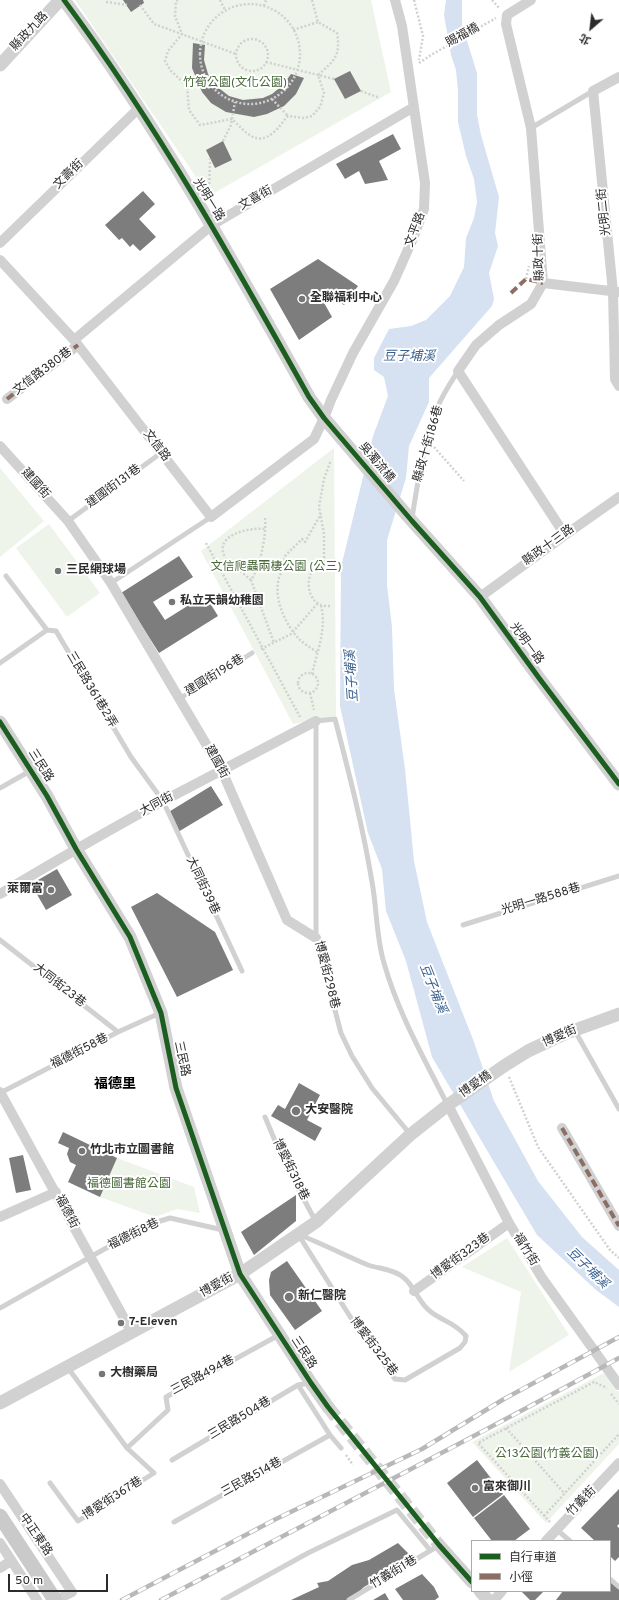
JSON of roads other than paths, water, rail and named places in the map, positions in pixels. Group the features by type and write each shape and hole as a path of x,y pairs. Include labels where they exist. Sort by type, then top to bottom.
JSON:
{"main road":[{"path":"0,1516 56,1600"}],"street":[{"name":"縣政九路","path":"0,65 60,0"},
{"name":"光明一路","path":"64,0 139,108 212,224 309,397 324,418"},
{"name":"文平路","path":"324,418 353,353 394,280 414,236 424,209 425,183 402,26 395,0"},
{"name":"縣政十街","path":"458,371 476,345 499,325 531,304 543,283 530,128 506,20 507,15 531,0"},
{"path":"593,91 619,77"},
{"name":"光明二街","path":"593,91 616,292 615,379 619,386"},
{"name":"文壽街","path":"0,243 139,108"},
{"name":"文喜街","path":"76,343 212,224 414,108"},
{"name":"文信路","path":"0,260 76,343 211,517"},
{"path":"543,283 616,292"},
{"name":"文信路380巷","path":"7,399 76,343"},
{"path":"458,371 565,534"},
{"path":"211,517 314,439 324,418"},
{"name":"吳濁流橋","path":"324,418 412,521"},
{"name":"建國街","path":"0,446 68,521 111,583 222,772 287,920 316,938"},
{"name":"縣政十三路","path":"480,597 565,534 619,497"},
{"name":"光明一路","path":"412,521 480,597 619,784"},
{"name":"大同街","path":"0,894 76,849 163,801 222,772 316,721"},
{"name":"三民路","path":"0,722 31,770 76,849 130,937 161,1013 176,1088 240,1274 280,1335 304,1384 328,1407"},
{"name":"博愛街","path":"504,1066 528,1051 575,1030 619,1014"},
{"name":"博愛橋","path":"448,1105 504,1066"},
{"name":"福德街","path":"0,1092 132,1333"},
{"name":"博愛街","path":"0,1403 240,1274 316,1222 410,1135 448,1105"},
{"name":"福竹街","path":"448,1105 509,1223 542,1278 619,1385"},
{"path":"562,1128 619,1226"},
{"path":"0,1217 56,1192"},
{"name":"博愛街323巷","path":"414,1292 509,1223"},
{"name":"竹義街","path":"547,1540 619,1463"},
{"name":"中正東路","path":"0,1484 72,1592 56,1600"},
{"path":"0,1544 37,1600"},
{"path":"435,1548 471,1581"},
{"path":"0,1568 11,1561"},
{"path":"481,1592 488,1600"},
{"path":"494,1600 501,1592"}],"lane":[{"path":"530,128 593,91"},
{"name":"縣政十街186巷","path":"412,521 418,479 427,439 438,405 458,371"},
{"name":"建國街131巷","path":"68,521 161,453"},
{"path":"111,583 211,517"},
{"path":"0,663 48,630 6,576"},
{"name":"三民路361巷2弄","path":"48,630 56,631 131,756"},
{"name":"建國街196巷","path":"179,699 252,653"},
{"path":"316,721 335,719 353,791 372,883 376,929 383,962 399,1007 448,1105"},
{"name":"博愛街298巷","path":"316,721 316,938 341,1033 352,1056 372,1088 410,1135"},
{"name":"大同街39巷","path":"131,756 163,801 242,972"},
{"path":"0,788 31,770"},
{"name":"光明一路588巷","path":"463,925 619,876"},
{"name":"大同街23巷","path":"0,940 118,1032"},
{"name":"福德街58巷","path":"0,1092 118,1032 161,1013"},
{"path":"575,1030 619,1109"},
{"name":"博愛街318巷","path":"265,1117 284,1162 316,1222"},
{"name":"福德街8巷","path":"0,1308 146,1225 170,1218 225,1231"},
{"name":"博愛街325巷","path":"298,1234 370,1265 393,1271 405,1279 423,1305 432,1313 460,1328 466,1336 465,1342 460,1348 404,1380 395,1379 351,1318 298,1234"},
{"name":"三民路494巷","path":"127,1448 168,1410 166,1397 280,1335"},
{"name":"博愛街367巷","path":"50,1483 78,1521 154,1472 127,1448 68,1367"},
{"path":"304,1384 330,1435 341,1448"},
{"name":"三民路504巷","path":"172,1460 304,1384"},
{"name":"三民路514巷","path":"174,1522 330,1435"},
{"path":"223,1600 308,1553 397,1510 435,1548"},
{"path":"556,1529 569,1540"},
{"name":"竹義街1巷","path":"349,1600 435,1548"},
{"path":"611,1580 619,1587"}],"water":[{"name":"豆子埔溪","path":"446,0 462,0 462,25 477,73 477,115 481,135 499,197 495,233 498,246 489,273 494,299 492,306 429,378 429,402 409,446 406,478 387,540 387,585 392,627 394,689 405,769 414,861 427,922 474,1042 494,1101 538,1181 582,1237 619,1270 619,1307 596,1290 537,1235 432,1057 406,961 386,911 382,869 368,833 340,706 341,567 373,436 388,396 384,377 374,370 374,358 389,329 411,326 426,320 450,296 464,267 466,238 474,218 477,202 474,179 466,156 458,122 456,70 451,55 444,15"}],"tunnel":[{"path":"328,1407 439,1545"}],"railway":[{"path":"122,1600 276,1519 422,1449 504,1399 619,1337"},
{"path":"161,1600 448,1450 619,1358"}],"place":[{"name":"全聯福利中心","path":"302,299"},
{"name":"三民網球場","path":"58,571"},
{"name":"私立天韻幼稚園","path":"172,602"},
{"name":"萊爾富","path":"51,890"},
{"name":"大安醫院","path":"296,1111"},
{"name":"竹北市立圖書館","path":"82,1151"},
{"name":"新仁醫院","path":"289,1297"},
{"name":"7-Eleven","path":"121,1323"},
{"name":"大樹藥局","path":"102,1374"},
{"name":"富來御川","path":"475,1488"}],"district":[{"name":"福德里","path":"115,1085"}],"park label":[{"name":"竹筍公園(文化公園)","path":"235,84"},
{"name":"文信爬蟲兩棲公園 (公三)","path":"276,568"},
{"name":"福德圖書館公園","path":"129,1185"},
{"name":"公13公園(竹義公園)","path":"547,1455"}]}
